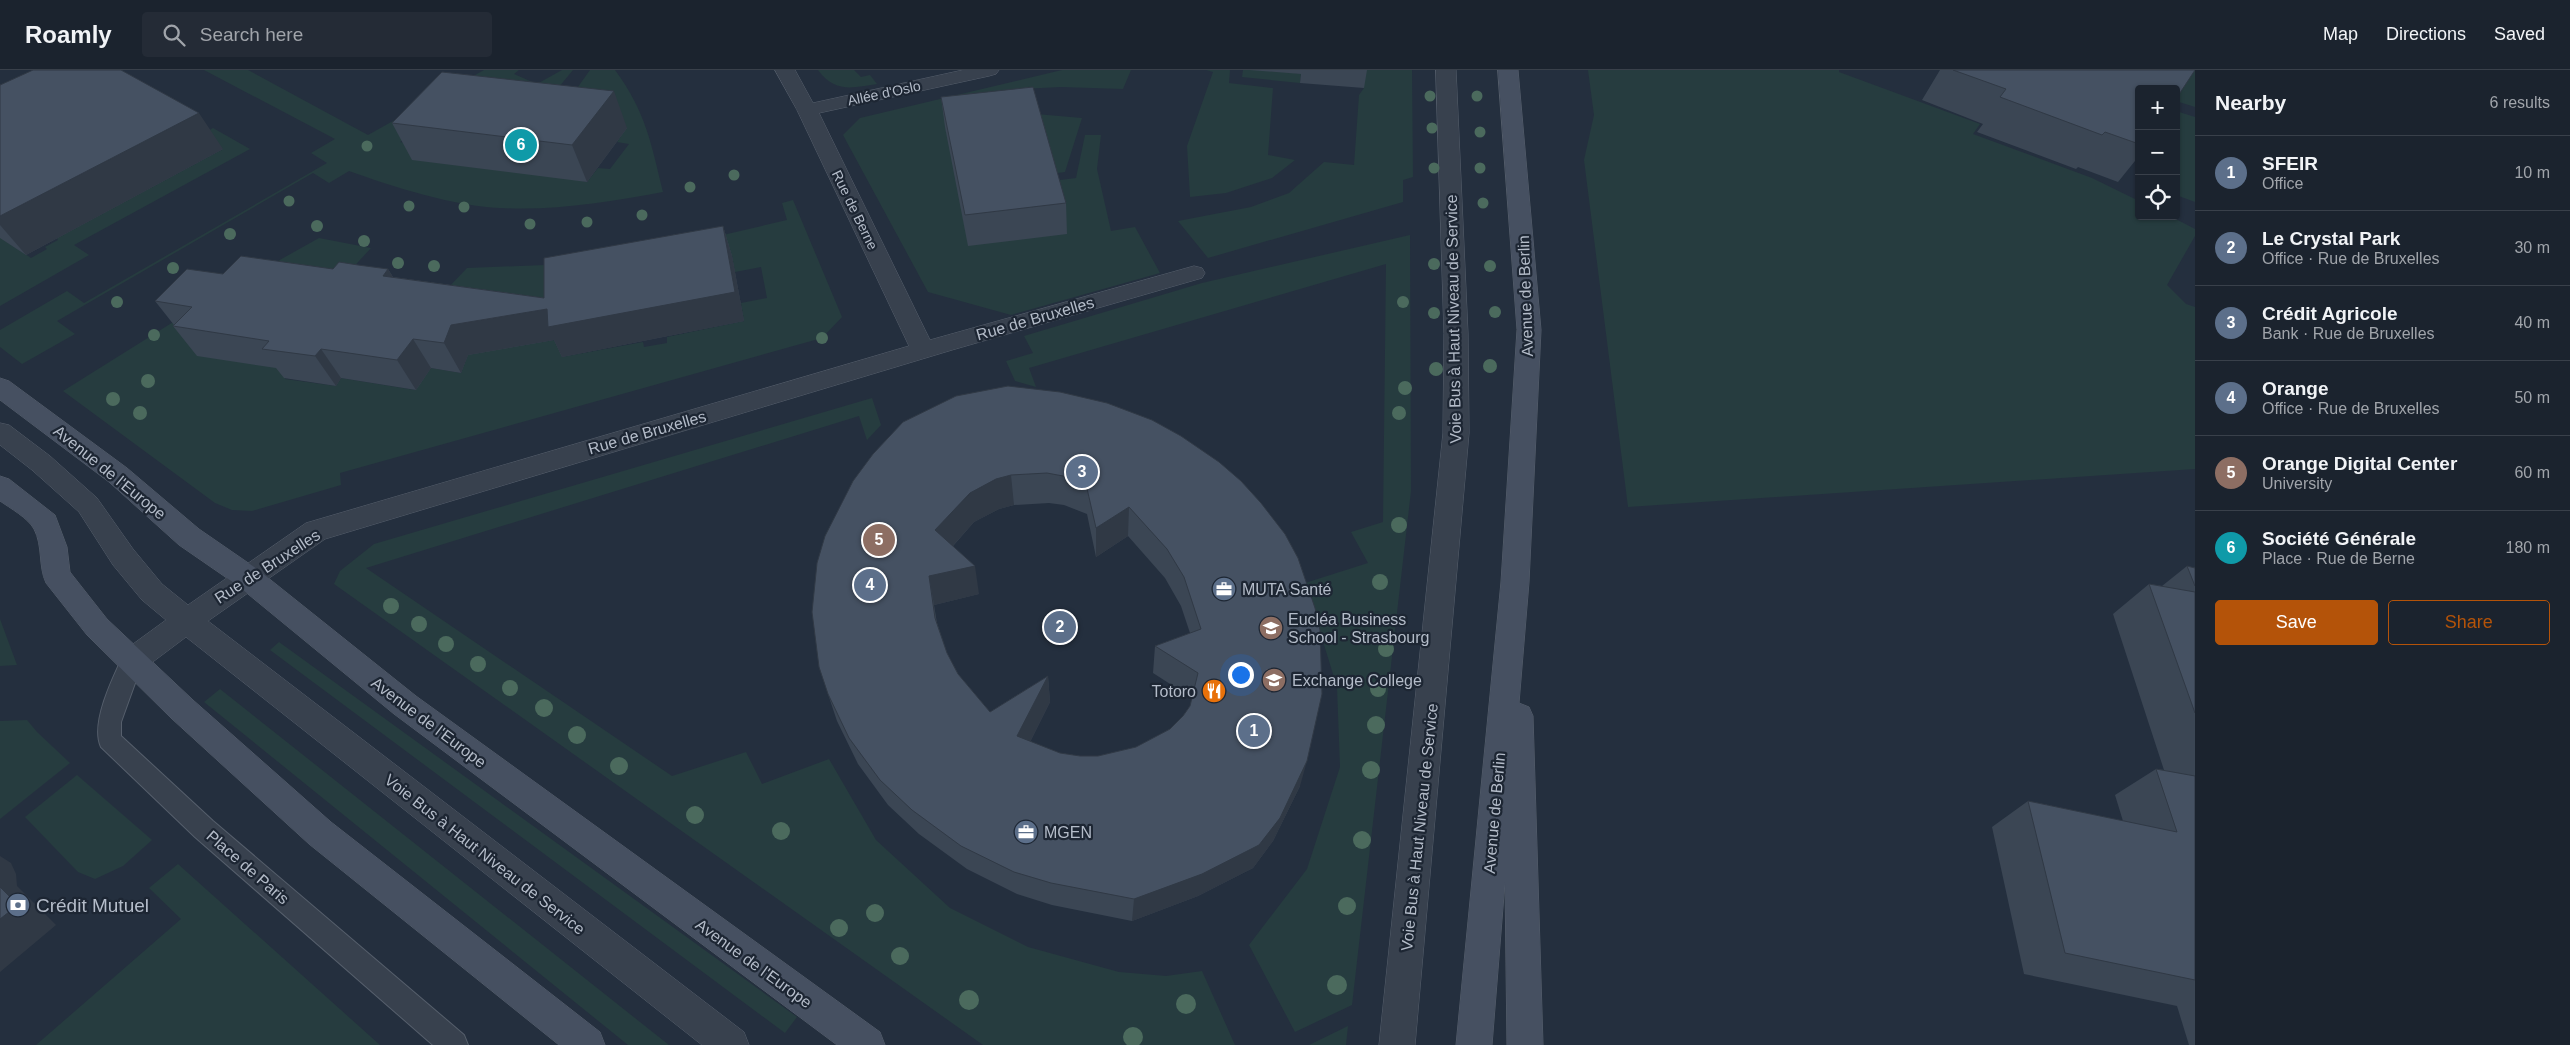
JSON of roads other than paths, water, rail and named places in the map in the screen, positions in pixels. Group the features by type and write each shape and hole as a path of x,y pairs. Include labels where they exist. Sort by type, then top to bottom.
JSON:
{"street":[{"name":"Rue de Berne","path":"785,70 807,110 923,351"},
{"name":"Allée d'Oslo","path":"807,110 989,70"},
{"name":"Voie Bus à Haut Niveau de Service","path":"1397,1045 1456,433 1456,334 1446,70"},
{"name":"Avenue de Berlin","path":"1474,1045 1515,582 1529,330 1508,70"},
{"name":"Rue de Bruxelles","path":"132,661 247,577 316,531 923,351 1194,273"},
{"name":"Avenue de l'Europe","path":"0,387 118,475 189,537 247,577 405,705 866,1045"},
{"path":"0,432 40,463 88,505 123,557 152,592 187,621"},
{"path":"0,486 45,522 53,547 56,575 97,627 182,709 320,833 587,1045"},
{"name":"Avenue de Berlin","path":"1515,582 1526,1045"},
{"name":"Voie Bus à Haut Niveau de Service","path":"187,621 238,663 731,1045"}],"lane":[{"name":"Place de Paris","path":"132,661 108,722 109,740 204,829 454,1045"}],"place":[{"name":"Société Générale","path":"521,145"},
{"name":"Crédit Agricole","path":"1082,472"},
{"name":"Orange Digital Center","path":"879,540"},
{"name":"Orange","path":"870,585"},
{"name":"MUTA Santé","path":"1224,589"},
{"name":"Le Crystal Park","path":"1060,627"},
{"name":"Eucléa Business School - Strasbourg","path":"1271,628"},
{"name":"Exchange College","path":"1274,680"},
{"name":"Totoro","path":"1214,691"},
{"name":"SFEIR","path":"1254,731"},
{"name":"MGEN","path":"1026,832"},
{"name":"Crédit Mutuel","path":"18,905"}]}
